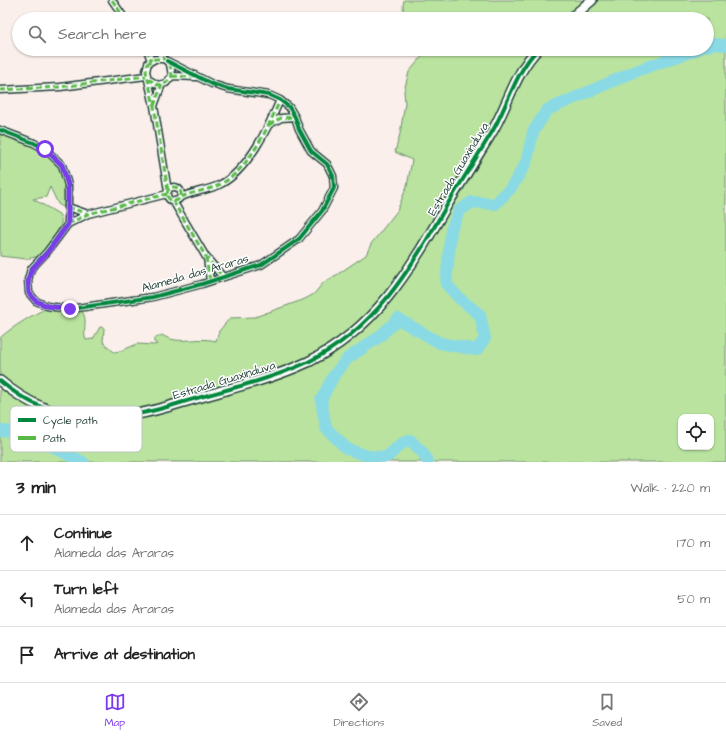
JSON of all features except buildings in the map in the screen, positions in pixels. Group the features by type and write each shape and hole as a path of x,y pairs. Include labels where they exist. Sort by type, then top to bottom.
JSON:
{"street":[{"path":"112,0 120,12"},
{"path":"578,12 592,0"},
{"path":"150,56 151,60"},
{"path":"162,56 172,68 172,76"},
{"name":"Estrada Guaxinduva","path":"142,414 261,381 308,362 331,348 369,318 395,290 500,119 516,80 531,56"},
{"path":"151,60 165,60 197,77"},
{"path":"151,60 146,67 147,78 154,106 166,174 183,216 206,257 223,277"},
{"path":"154,106 162,84 172,76 197,77"},
{"name":"Alameda das Araras","path":"68,224 48,252 32,269 28,280 29,293 36,301 47,306 70,309 153,297 210,281 261,265 299,239 322,211 334,188 333,176 327,164 311,151 289,107 280,100 268,95 228,89 197,77"},
{"path":"0,90 60,87 147,78 154,84 162,84"},
{"path":"0,130 34,143 45,149 62,165 68,185 68,224 88,214 219,185 234,174 246,160 269,125 280,100"},
{"path":"269,125 281,118 295,117"},
{"path":"68,207 88,214"},
{"path":"206,257 210,281"},
{"name":"Estrada Guaxinduva","path":"0,381 17,395 39,406"}],"green space":[{"path":"404,0 726,0 726,462 0,462 0,338 32,316 50,308 79,309 82,311 84,316 86,340 93,339 100,327 104,328 103,342 114,352 121,351 137,344 155,345 157,344 154,342 154,339 162,335 175,340 216,341 219,331 230,318 255,317 305,299 314,294 323,283 366,255 371,244 397,211 407,186 412,160 395,152 400,134 405,103 404,91 409,72 422,56 714,56 714,12 404,12 403,5"},
{"path":"0,130 19,133 30,138 54,159 65,179 66,204 63,207 58,204 50,187 46,197 33,199 59,214 61,217 61,223 55,236 53,246 40,256 26,259 0,256"}],"waterway":[{"path":"714,44 726,45"},
{"path":"428,462 423,453 410,440 401,444 387,457 368,456 347,449 326,428 321,400 334,375 348,358 379,337 398,319 440,343 477,350 485,338 480,315 459,298 446,284 451,230 459,211 472,202 495,204 511,188 526,163 533,132 547,110 636,71 678,56"},
{"path":"0,431 10,431"},
{"path":"63,452 83,462"}],"marked path":[{"path":"112,0 120,12"},
{"path":"149,56 151,61"},
{"path":"148,79 158,85 166,83 172,76 170,64 164,59 155,59 148,63 146,71 154,106 168,191"},
{"path":"0,90 60,87 146,76"},
{"path":"172,76 193,77"},
{"path":"154,106 162,84"},
{"path":"181,197 219,185 239,170 256,148 280,100"},
{"path":"269,125 281,118 295,117"},
{"path":"171,187 177,187 181,191 181,194 181,197 177,201 171,201 167,197 167,191 171,187"},
{"path":"68,224 88,214 167,194"},
{"path":"173,201 206,257 223,277"},
{"path":"68,207 88,214"},
{"path":"206,257 210,281"}],"cycle path":[{"path":"142,413 277,375 308,362 332,348 354,332 390,295 405,274 484,146 517,80 532,56"},
{"path":"0,130 34,143 45,149 62,165 68,185 68,224 47,252 31,269 28,280 29,293 36,301 47,306 70,309 153,297 202,284 261,265 299,239 322,211 334,188 333,176 327,164 311,151 289,107 280,100 269,95 228,89 212,84 167,61"},
{"path":"0,381 21,397 39,406"}],"route":[{"path":"45,149 62,165 68,185 68,224 48,252 32,269 28,280 29,293 36,301 47,306 70,309"}]}
